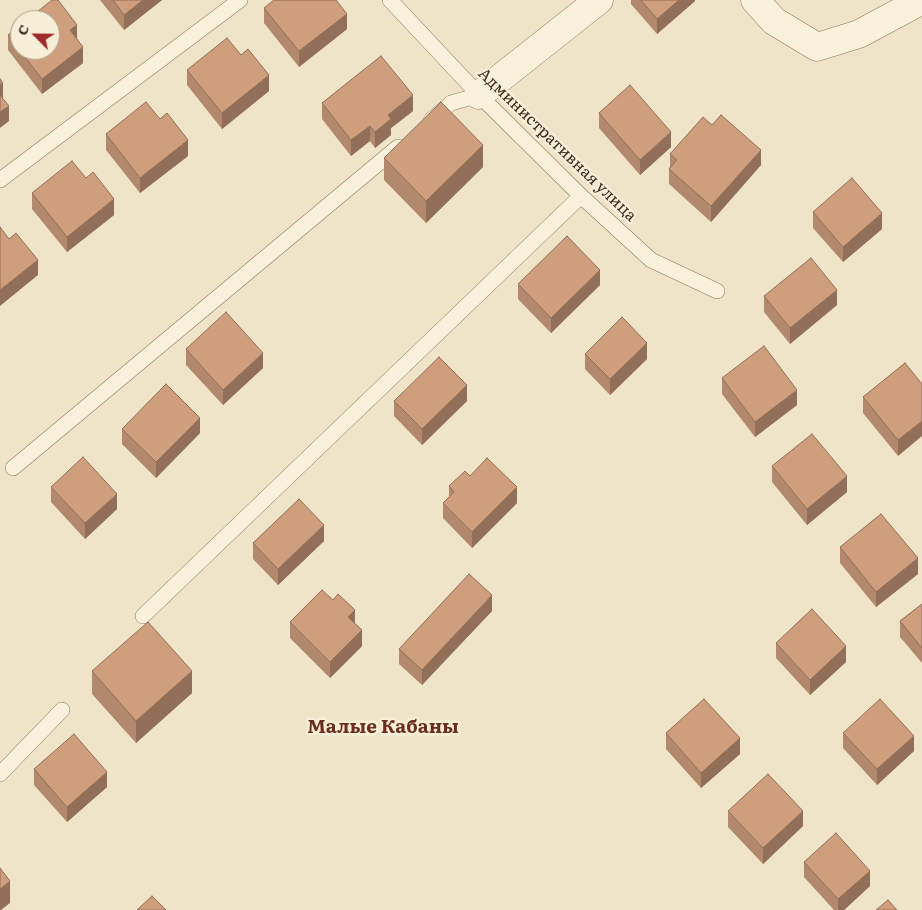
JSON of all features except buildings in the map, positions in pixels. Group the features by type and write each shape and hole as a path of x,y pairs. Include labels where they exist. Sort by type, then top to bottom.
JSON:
{"street":[{"path":"479,95 599,0"},
{"path":"756,0 774,21 817,47 859,34 918,5"}],"lane":[{"path":"0,180 240,0"},
{"name":"Административная улица","path":"390,0 479,95 581,196 651,260 717,291"},
{"path":"13,468 451,103 479,95"},
{"path":"143,616 581,196"},
{"path":"0,774 62,710"}],"district":[{"name":"Малые Кабаны","path":"383,727"}]}
